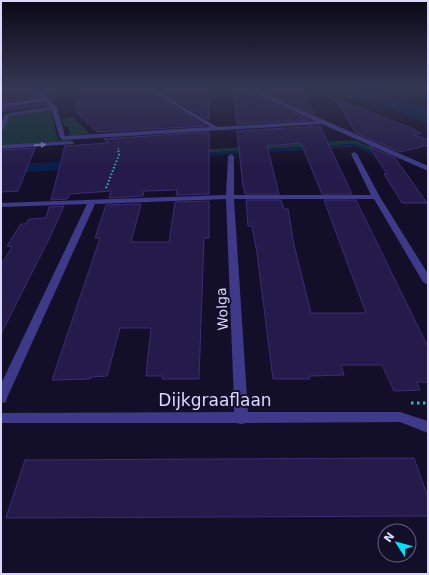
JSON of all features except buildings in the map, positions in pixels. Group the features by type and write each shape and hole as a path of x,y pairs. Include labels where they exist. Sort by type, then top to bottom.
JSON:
{"street":[{"path":"1,129 8,115"},
{"path":"56,115 63,138 321,122"},
{"path":"194,115 217,129"},
{"path":"305,115 428,169"},
{"path":"1,147 80,142 85,140 86,137"},
{"path":"354,154 376,197 428,282"},
{"name":"Wolga","path":"231,156 230,197 241,419"},
{"path":"1,206 230,197 376,197"},
{"path":"1,398 92,202"},
{"name":"Dijkgraaflaan","path":"1,418 241,419 400,417 428,426"}],"path":[{"path":"92,202 106,190 119,155 118,135"}],"green space":[{"path":"9,115 52,115 58,140 81,140 1,146 1,133"},
{"path":"73,117 90,134 67,136 70,133 68,127 64,126 61,119"},
{"path":"355,140 396,158 387,161 354,144 128,157 122,155"}],"water":[{"path":"406,115 428,115 428,123"},
{"path":"354,144 387,157 383,159 356,147 167,158 128,157"},
{"path":"109,159 104,167 1,174 1,165"}]}
